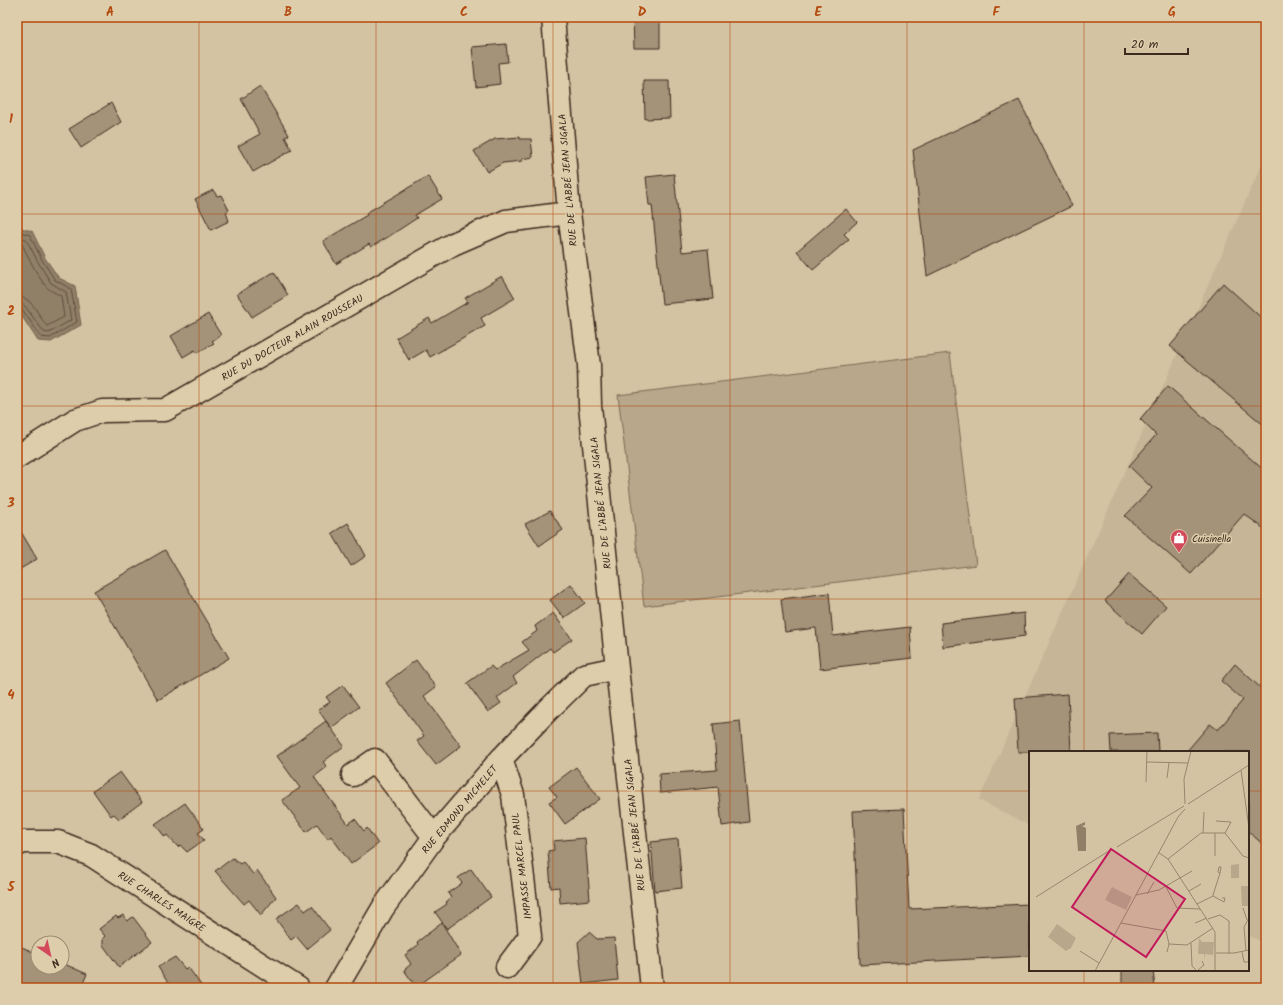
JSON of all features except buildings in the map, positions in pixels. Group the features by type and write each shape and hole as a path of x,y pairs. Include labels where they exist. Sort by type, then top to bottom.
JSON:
{"street":[{"name":"RUE DE L'ABBÉ JEAN SIGALA","path":"553,17 569,213 589,365 590,406 652,988"},
{"name":"RUE DU DOCTEUR ALAIN ROUSSEAU","path":"17,457 76,420 102,411 165,410 453,244 506,221 569,213"},
{"name":"RUE EDMOND MICHELET","path":"336,988 383,908 434,836 501,759 546,711 584,675 617,668"},
{"name":"IMPASSE MARCEL PAUL","path":"501,759 513,795 530,936 507,967"},
{"path":"353,776 375,760 434,836"},
{"name":"RUE CHARLES MAIGRE","path":"17,845 23,842 58,842 91,855 298,988"}],"shaded area":[{"path":"1266,155 1266,944 1249,936 1249,751 1029,751 1029,825 979,800"},
{"path":"950,353 976,565 644,606 618,395"}],"water":[{"path":"17,227 32,231 45,258 59,278 75,286 81,325 51,342 38,341 17,309"}],"place":[{"name":"Cuisinella","path":"1179,553"}]}
